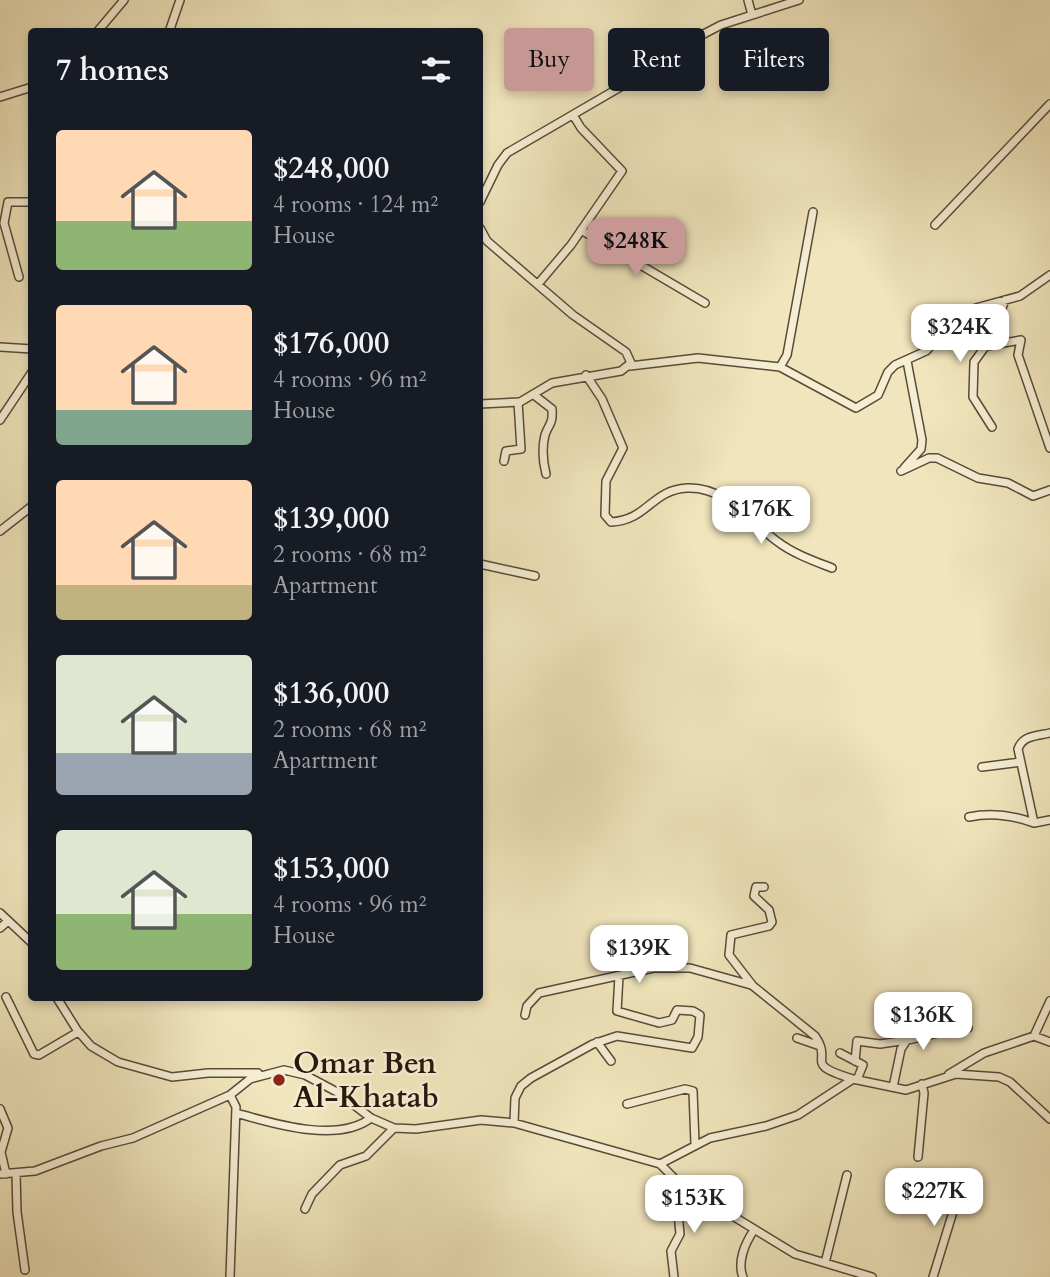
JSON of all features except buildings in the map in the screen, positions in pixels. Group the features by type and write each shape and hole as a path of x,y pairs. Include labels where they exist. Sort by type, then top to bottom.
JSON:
{"street":[{"path":"100,28 124,0"},
{"path":"170,28 180,0"},
{"path":"748,0 752,15"},
{"path":"483,196 507,153 648,71 696,38 721,25 799,0"},
{"path":"0,97 28,88"},
{"path":"935,225 1050,104"},
{"path":"538,284 581,230 622,171 581,128 573,115"},
{"path":"19,277 4,223 8,202 28,202"},
{"path":"780,367 787,355 813,212"},
{"path":"581,230 705,303"},
{"path":"483,234 487,241 573,315 626,352 630,358 630,366"},
{"path":"483,404 518,402 552,383 586,374 698,358 780,367 856,408 878,395 888,372 926,351 958,316 976,307 1020,296 1050,275"},
{"path":"992,427 973,397 974,362 987,346 1005,300"},
{"path":"987,346 1021,340 1018,355 1050,449"},
{"path":"0,348 28,349"},
{"path":"907,361 922,440 921,449 901,471 929,458 937,458 978,478 1008,483 1033,496 1050,490"},
{"path":"586,374 602,399 623,449 606,481 605,515 611,522 638,516 654,498 664,494 686,488 706,489 724,498 779,543 832,568"},
{"path":"0,420 28,378"},
{"path":"534,395 552,409 552,425 545,435 542,458 546,474"},
{"path":"505,461 506,451 521,449 518,402"},
{"path":"0,531 28,509"},
{"path":"483,565 535,576"},
{"path":"1034,823 1018,749 1021,742 1050,733"},
{"path":"982,767 1021,762"},
{"path":"969,817 996,814 1015,816 1034,823 1050,820"},
{"path":"764,887 756,887 754,896 769,910 772,922 769,926 729,937 729,955 752,986 816,1036 820,1046 821,1065 827,1072 906,1090 956,1074 999,1077 1010,1082 1050,1119"},
{"path":"0,913 28,936"},
{"path":"0,928 8,920"},
{"path":"524,1015 527,1006 539,993 653,968 690,968 752,986"},
{"path":"513,1122 515,1098 521,1086 597,1042 617,1036 692,1048 698,1037 700,1015 693,1011 677,1010 672,1020 659,1023 617,1011 619,976"},
{"path":"6,997 34,1054 39,1055 78,1032"},
{"path":"59,1001 78,1032 104,1055 150,1072 172,1077 284,1070 305,1075 337,1092 371,1118 394,1128 416,1129 481,1120 513,1122 660,1164 688,1188 795,1254 872,1277"},
{"path":"1034,1036 1050,1001"},
{"path":"855,1061 857,1041 880,1044 935,1036 954,1028 968,1028"},
{"path":"942,1078 984,1053 1034,1036 1050,1042"},
{"path":"797,1038 820,1046"},
{"path":"893,1087 901,1049 906,1040"},
{"path":"597,1042 611,1061"},
{"path":"660,1164 695,1144 798,1115 855,1079 863,1065 840,1053"},
{"path":"230,1277 236,1113 232,1094 237,1077 233,1073"},
{"path":"0,1109 8,1129 1,1152 3,1174 16,1173 45,1168 101,1146 133,1138 232,1094 263,1073"},
{"path":"918,1157 924,1093 922,1084"},
{"path":"627,1104 685,1089 693,1091 695,1144"},
{"path":"236,1113 290,1128 327,1130 371,1118"},
{"path":"305,1209 312,1194 340,1165 366,1156 394,1128"},
{"path":"16,1173 17,1212 25,1270"},
{"path":"825,1264 847,1175"},
{"path":"933,1277 960,1189 954,1177"},
{"path":"674,1277 671,1251 680,1234 677,1202 688,1188"},
{"path":"743,1277 740,1269 743,1254 754,1230"}],"place":[{"name":"Omar Ben Al-Khatab","path":"279,1080"}]}
